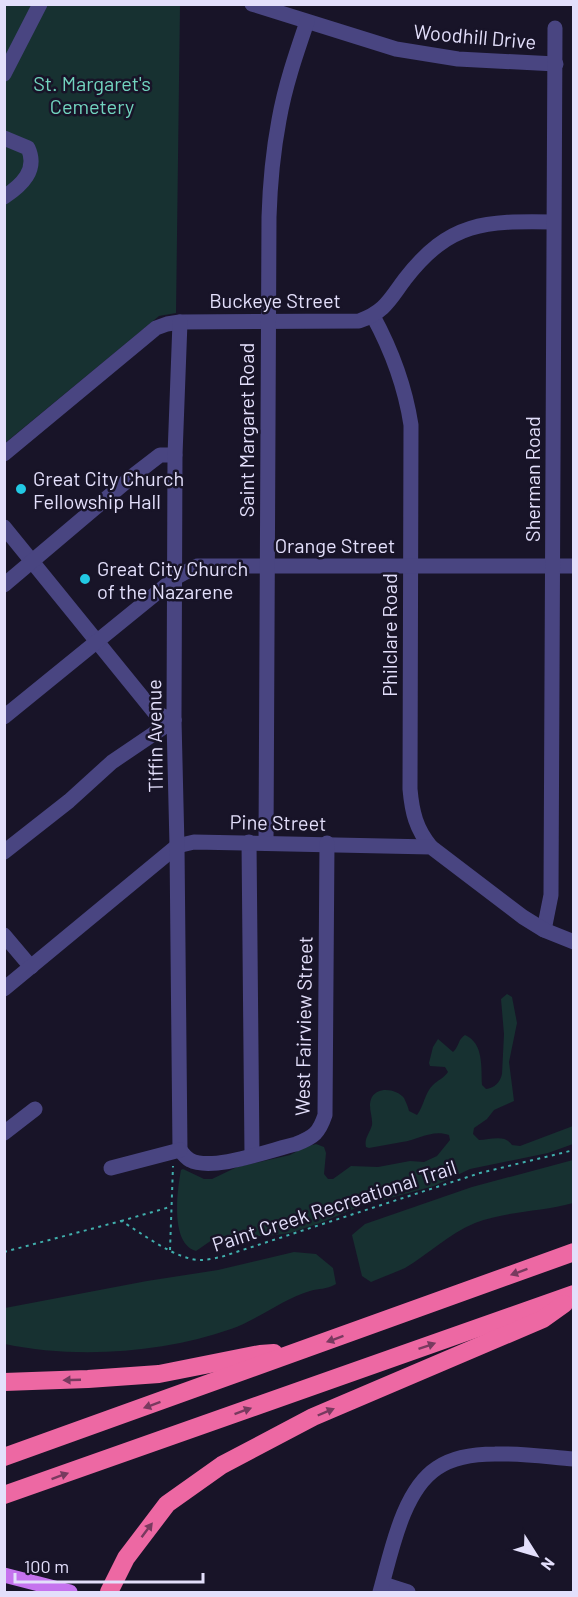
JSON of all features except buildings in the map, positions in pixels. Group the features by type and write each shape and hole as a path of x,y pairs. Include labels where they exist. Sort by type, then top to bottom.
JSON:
{"highway":[{"path":"4,1457 573,1252"},
{"path":"4,1496 573,1296"},
{"path":"109,1593 126,1558 166,1504 222,1465 313,1417 543,1318 573,1296"},
{"path":"4,1382 159,1374 260,1354 296,1353"}],"main road":[{"path":"4,1575 70,1593"}],"street":[{"path":"4,74 40,4"},
{"name":"Woodhill Drive","path":"252,4 396,49 458,59 556,64"},
{"name":"Saint Margaret Road","path":"266,843 269,217 274,148 286,89 307,22"},
{"name":"Sherman Road","path":"544,930 551,895 555,28"},
{"path":"4,138 28,148 32,157 30,174 4,197"},
{"path":"373,316 388,303 427,253 456,233 501,221 553,222"},
{"name":"Buckeye Street","path":"4,454 150,333 167,324 268,320 342,322 359,321 373,316"},
{"name":"Philclare Road","path":"373,316 397,366 405,391 411,425 410,789 416,823 431,847"},
{"name":"Tiffin Avenue","path":"180,322 175,454 174,720 180,1150"},
{"path":"4,585 160,455 175,454"},
{"path":"4,527 155,712 174,720"},
{"name":"Orange Street","path":"4,717 175,578 197,566 573,566"},
{"path":"4,852 69,801 112,762 174,720"},
{"name":"Pine Street","path":"177,846 194,842 249,842 431,847"},
{"path":"249,842 252,1155"},
{"name":"West Fairview Street","path":"180,1150 188,1160 216,1165 308,1139 320,1130 325,1114 327,843"},
{"path":"4,989 177,846"},
{"path":"431,847 523,917 544,930 573,942"},
{"path":"4,935 31,967"},
{"path":"4,1133 35,1109"},
{"path":"111,1167 180,1150"},
{"path":"408,1593 382,1588 409,1503 426,1477 437,1467 468,1456 496,1453 573,1459"}],"path":[{"path":"170,1250 173,1162 180,1150"},
{"name":"Paint Creek Recreational Trail","path":"121,1221 170,1250 191,1259 202,1260 221,1257 480,1173 573,1150"},
{"path":"4,1252 171,1207"}],"green space":[{"name":"St. Margaret's Cemetery","path":"5,5 180,5 176,313 159,316 5,443"},
{"path":"507,994 512,997 517,1023 509,1062 514,1101 494,1110 487,1119 474,1128 473,1134 479,1140 497,1138 520,1146 573,1126 573,1144 548,1153 470,1169 434,1186 361,1206 290,1233 268,1236 223,1236 212,1240 196,1251 188,1246 182,1238 177,1216 178,1191 183,1169 204,1179 212,1179 237,1167 290,1155 316,1144 324,1147 326,1153 324,1174 328,1179 333,1179 351,1166 378,1167 410,1161 424,1162 437,1156 450,1140 449,1135 437,1133 408,1141 366,1147 366,1138 372,1125 370,1104 372,1097 383,1090 397,1092 404,1098 409,1111 417,1115 430,1088 448,1072 445,1067 430,1066 433,1047 438,1039 453,1052 465,1035 476,1044 480,1057 482,1085 486,1089 494,1086 502,1074 504,1034 501,999"},
{"path":"573,1160 573,1203 499,1216 475,1223 456,1233 405,1268 371,1282 362,1276 352,1235 365,1224 472,1187"},
{"path":"294,1252 316,1254 333,1268 336,1284 300,1294 231,1329 177,1344 119,1351 60,1351 5,1344 5,1308 218,1270"}],"place":[{"name":"Great City Church Fellowship Hall","path":"21,489"},
{"name":"Great City Church of the Nazarene","path":"85,579"}]}
